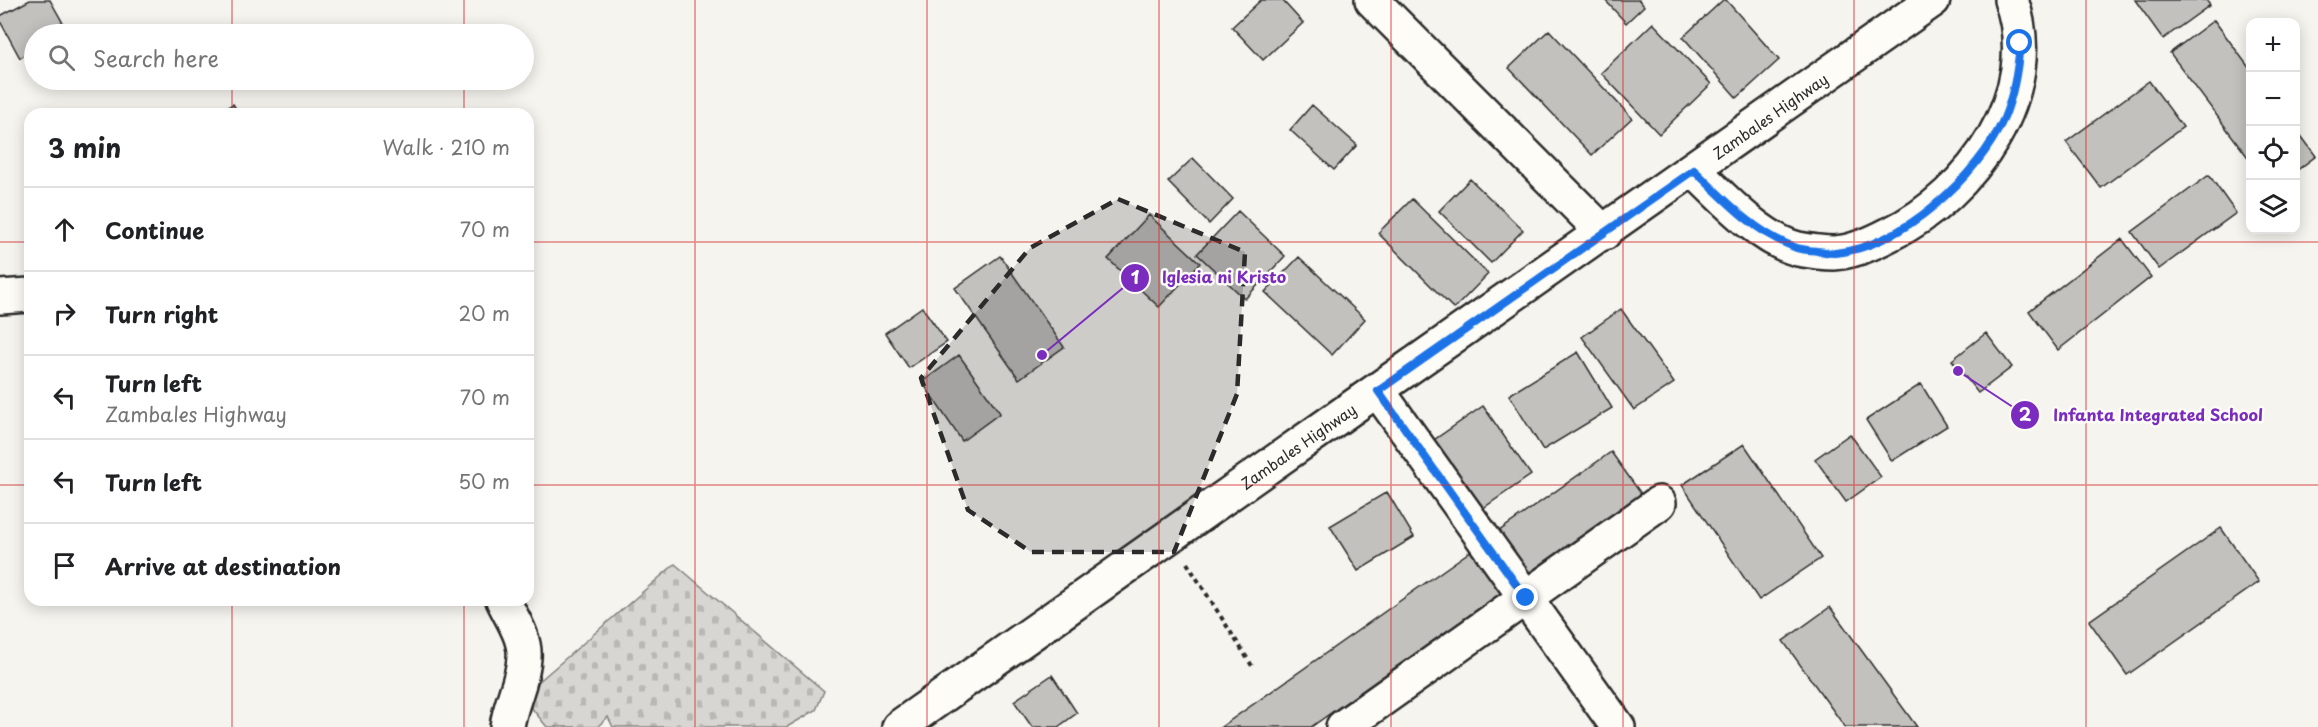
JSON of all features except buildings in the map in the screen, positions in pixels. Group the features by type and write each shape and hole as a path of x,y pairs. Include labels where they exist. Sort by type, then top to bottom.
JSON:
{"main road":[{"path":"1372,0 1604,233"},
{"name":"Zambales Highway","path":"899,727 1933,0"},
{"path":"1694,170 1743,217 1768,235 1796,248 1835,253 1870,244 1903,228 1931,209 1960,182 1982,155 2003,119 2016,81 2020,43 2012,0"},
{"path":"0,297 24,295"},
{"path":"1378,391 1618,727"},
{"path":"1343,727 1659,503"},
{"path":"506,606 522,642 525,656 507,727"}],"path":[{"path":"1169,535 1254,669"}],"highlighted area":[{"path":"1118,199 1245,252 1237,394 1174,552 1031,552 968,510 921,378 1030,248"}],"green space":[{"path":"675,564 824,691 816,710 787,727 613,727 608,717 597,727 547,727 522,696"}],"place":[{"name":"Iglesia ni Kristo","path":"1042,355"},
{"name":"Infanta Integrated School","path":"1958,371"}],"route":[{"path":"1526,598 1378,391 1694,170 1743,217 1768,235 1796,248 1835,253 1870,244 1903,228 1931,209 1960,182 1982,155 2003,119 2016,81 2020,43"}]}
